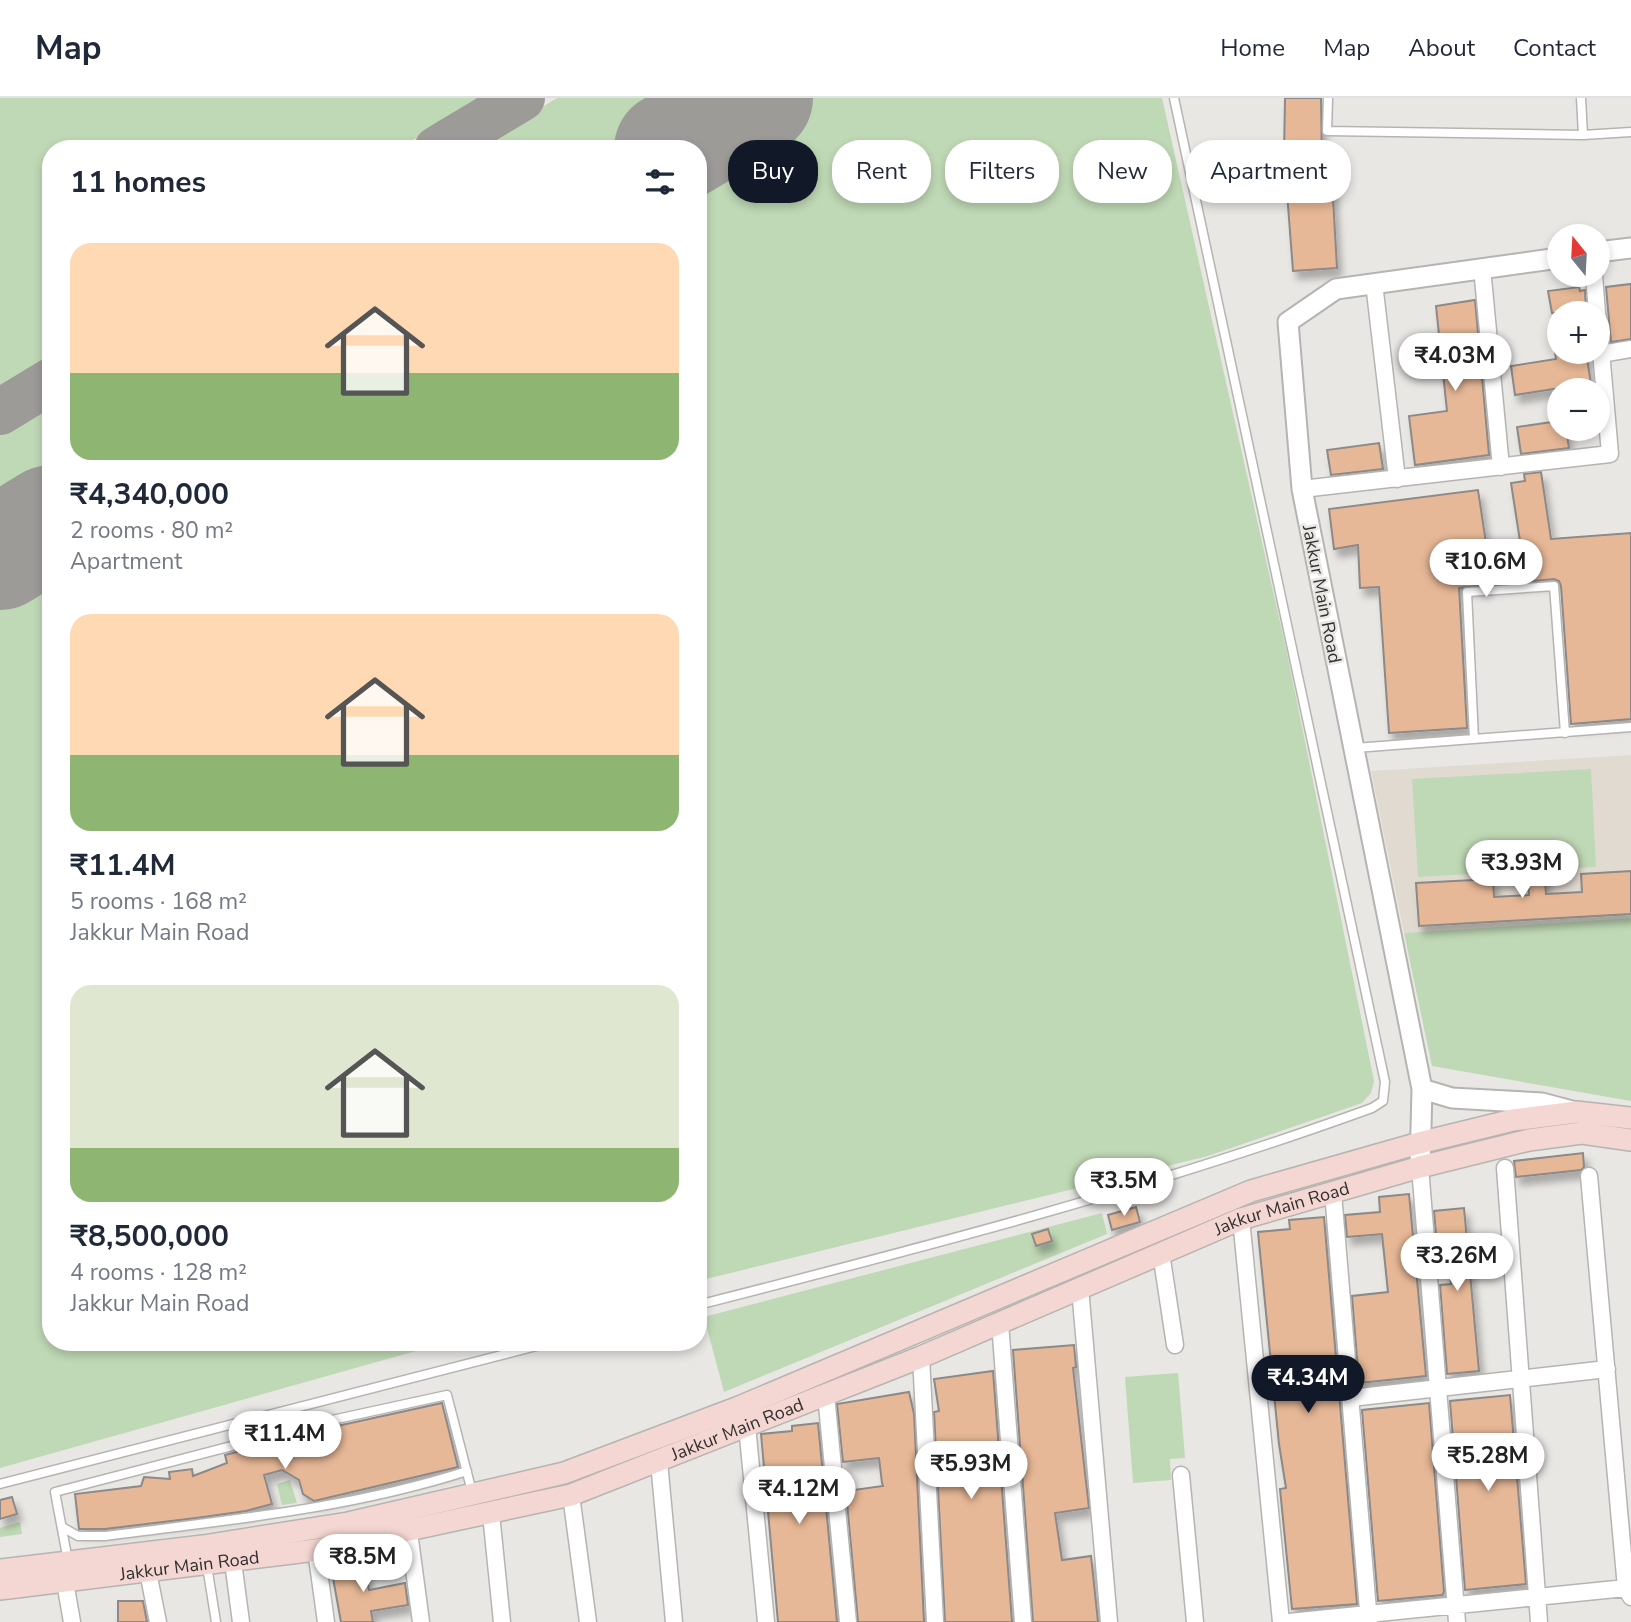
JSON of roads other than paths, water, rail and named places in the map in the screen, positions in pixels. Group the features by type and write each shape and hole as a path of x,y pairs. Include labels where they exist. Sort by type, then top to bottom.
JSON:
{"main road":[{"path":"1419,1143 1513,1120 1576,1112 1631,1118"},
{"path":"1420,1167 1496,1147 1560,1135 1592,1133 1631,1140"},
{"name":"Jakkur Main Road","path":"0,1589 67,1571 205,1555 233,1562 316,1550 491,1514 571,1494 659,1462 743,1417 1251,1191 1419,1143"},
{"name":"Jakkur Main Road","path":"0,1570 148,1572 205,1555 473,1496 584,1467 743,1417 826,1395 921,1357 1241,1219 1420,1167"}],"street":[{"path":"1610,250 1631,247"},
{"name":"Jakkur Main Road","path":"1420,1167 1422,1089 1302,489 1288,322 1336,289 1547,260"},
{"path":"1482,268 1501,467"},
{"path":"1374,283 1397,478"},
{"path":"1610,353 1631,349"},
{"path":"1302,489 1610,454 1602,364"},
{"path":"1422,1089 1452,1098 1542,1102 1576,1112"},
{"path":"1420,1167 1456,1614"},
{"path":"1505,1168 1539,1622"},
{"path":"1289,1622 1456,1614 1537,1597 1629,1592 1589,1176"},
{"path":"1333,1193 1369,1618"},
{"path":"1241,1219 1281,1622"},
{"path":"1161,1254 1175,1345"},
{"path":"1080,1288 1109,1622"},
{"path":"1000,1323 1023,1622"},
{"path":"921,1357 935,1622"},
{"path":"1351,1398 1607,1369"},
{"path":"826,1395 848,1622"},
{"path":"743,1417 766,1622"},
{"path":"659,1462 674,1622"},
{"path":"1181,1475 1195,1622"},
{"path":"571,1494 589,1622"},
{"path":"491,1514 502,1622"},
{"path":"409,1532 421,1622"},
{"path":"316,1550 326,1622"},
{"path":"233,1562 241,1622"},
{"path":"67,1571 72,1622"},
{"path":"148,1572 158,1622"}],"lane":[{"path":"707,1303 889,1256 1264,1147 1372,1108 1383,1101 1385,1082 1174,98"},
{"path":"1328,98 1327,131 1583,135 1631,132"},
{"path":"1581,98 1583,135"},
{"path":"1474,739 1467,592 1554,586 1565,733"},
{"path":"1353,748 1631,727"},
{"path":"0,1484 517,1351"},
{"path":"67,1571 55,1492 332,1420 447,1395 473,1496"},
{"path":"62,1527 78,1536 105,1536 279,1514 420,1486 467,1471"},
{"path":"205,1555 216,1622"}]}
